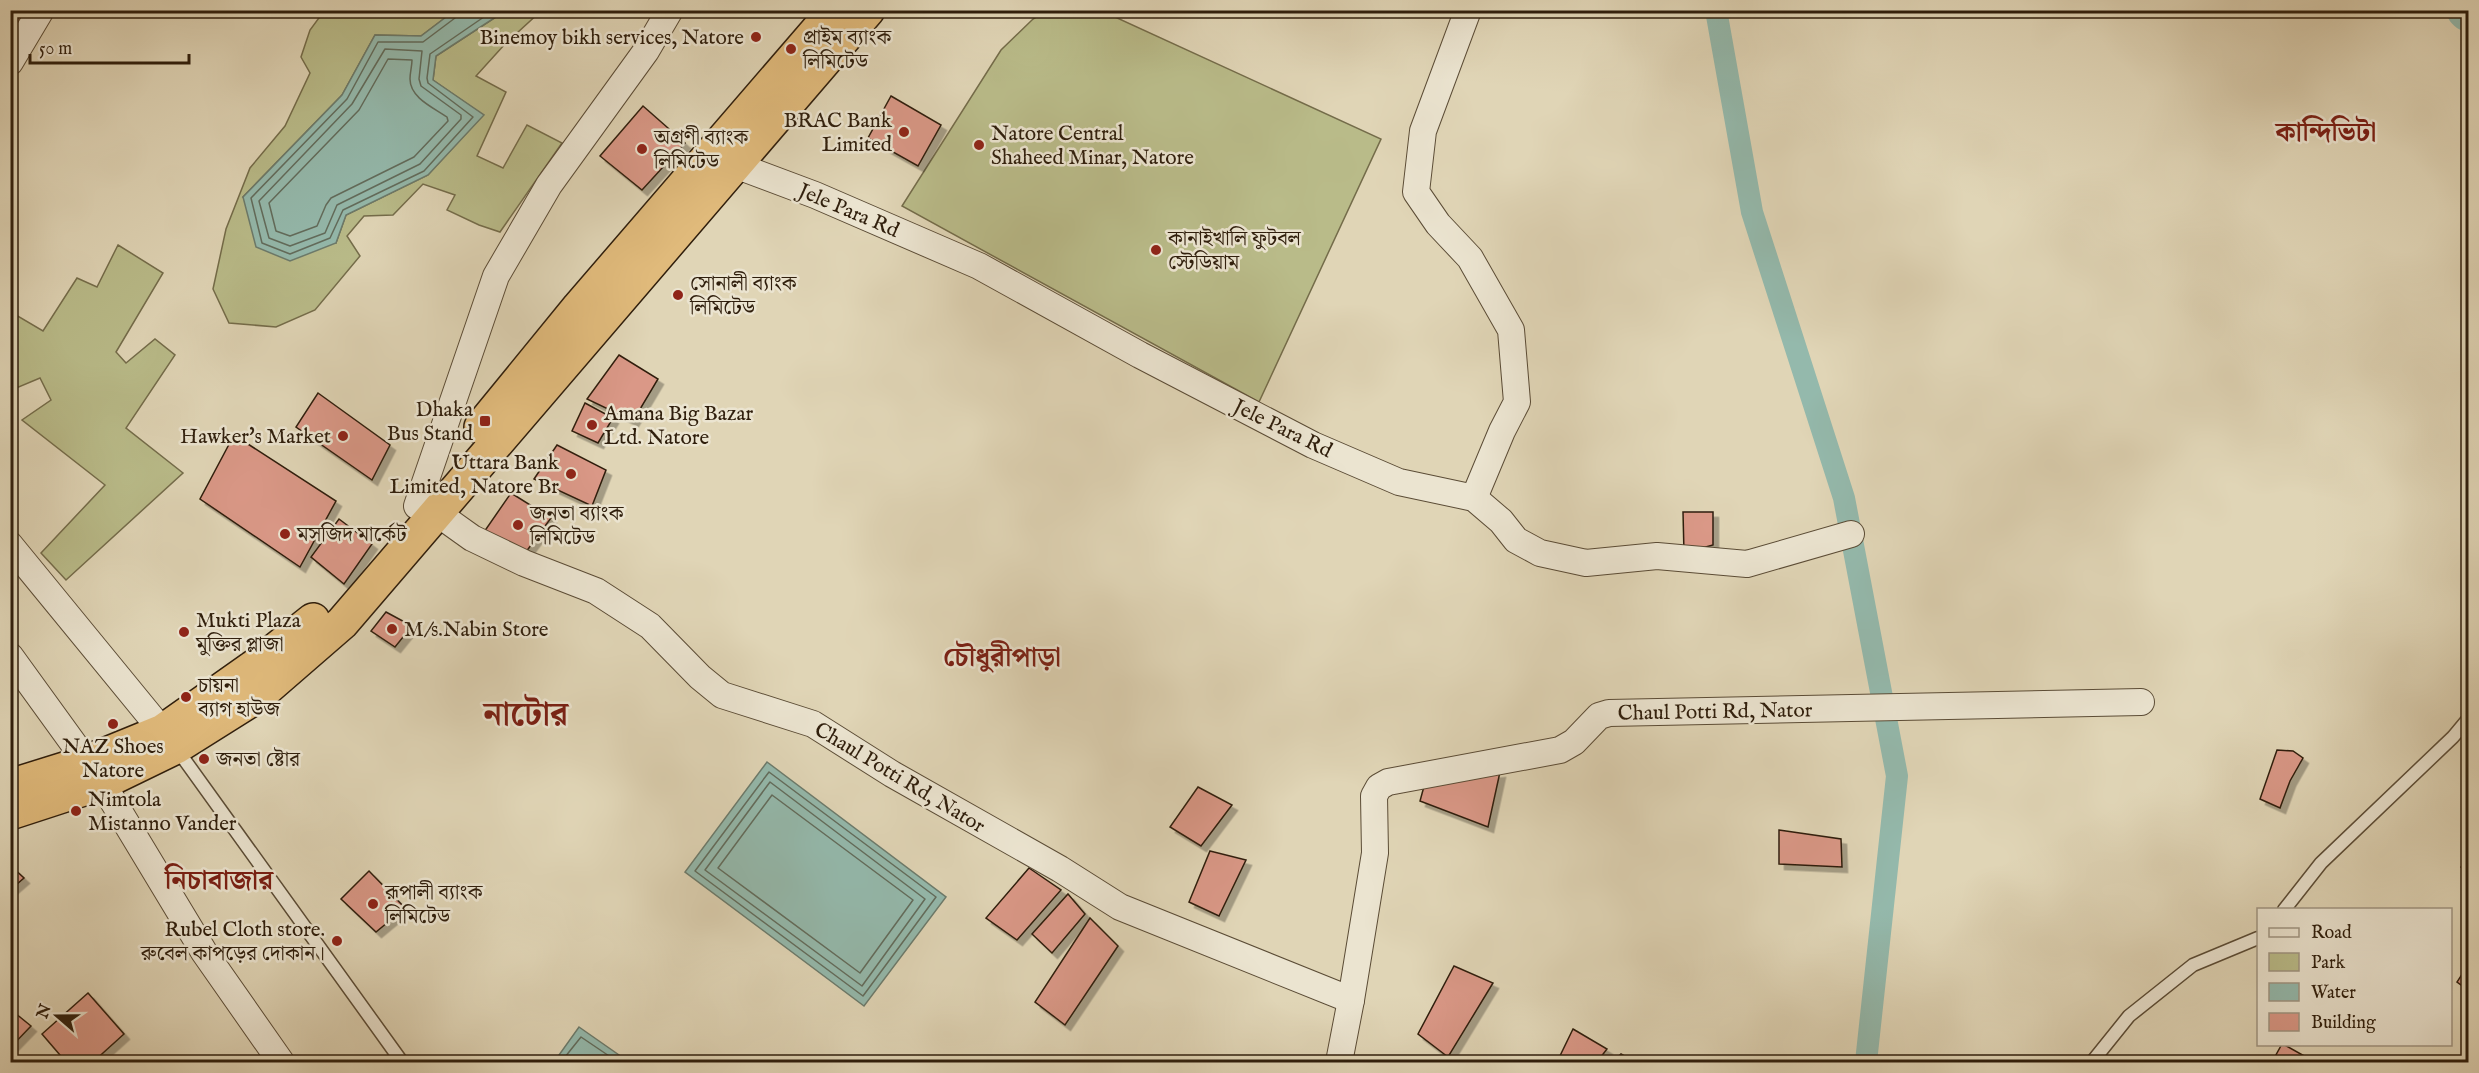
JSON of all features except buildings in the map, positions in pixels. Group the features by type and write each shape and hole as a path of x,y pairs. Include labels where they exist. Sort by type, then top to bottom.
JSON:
{"highway":[{"path":"418,520 579,307 835,10"},
{"path":"10,813 169,739 255,666 326,610 418,520 735,165 868,10"},
{"path":"10,786 94,773"}],"street":[{"path":"10,62 41,10"},
{"path":"418,520 496,276 549,185 646,51 670,10"},
{"path":"1468,10 1423,131 1416,192 1438,224 1470,258 1511,330 1517,402 1502,431 1474,498"},
{"name":"Jele Para Rd","path":"735,165 815,195 979,266 1140,355 1313,445 1399,482 1474,498 1501,520 1516,540 1540,553 1586,563 1657,556 1747,564 1851,534"},
{"name":"Chaul Potti Rd, Nator","path":"418,520 472,538 524,563 596,591 650,626 700,677 722,695 813,724 892,774 1060,869 1120,907 1351,1000"},
{"path":"10,545 169,739"},
{"path":"10,656 94,773 204,952 281,1062"},
{"name":"Chaul Potti Rd, Nator","path":"1339,1062 1375,853 1374,796 1379,787 1388,782 1560,750 1574,742 1599,716 1609,713 2142,702"}],"lane":[{"path":"2285,908 2321,863 2469,719"},
{"path":"169,739 402,1062"},
{"path":"2092,1062 2129,1016 2193,965 2257,939"}],"green space":[{"path":"324,11 454,11 421,36 375,35 342,95 243,197 336,243 346,215 428,175 483,115 433,80 436,56 505,11 541,11 505,44 476,76 506,92 477,156 503,168 527,125 562,143 500,232 447,210 455,195 423,184 393,215 364,216 347,236 360,256 315,310 276,327 229,323 213,289 226,229 250,168 285,126 310,73 301,57 310,30"},
{"name":"কানাইখালি ফুটবল স্টেডিয়াম","path":"1046,11 1102,11 1381,139 1259,402 902,206 1001,50 1033,19"},
{"path":"118,245 163,273 116,352 126,363 155,339 175,355 126,428 183,473 66,580 41,553 105,485 22,420 51,400 40,378 14,389 11,387 11,312 43,331 77,278 97,287"}],"water":[{"path":"454,11 505,11 436,56 433,80 484,115 428,175 346,215 336,243 290,261 256,247 243,197 342,95 375,35 421,36"},
{"path":"767,762 946,897 864,1006 685,872"},
{"path":"579,1027 629,1062 554,1062"}],"waterway":[{"path":"1716,10 1752,212 1844,498 1897,776 1866,1062"}],"place":[{"name":"Binemoy bikh services, Natore","path":"756,37"},
{"name":"প্রাইম ব্যাংক লিমিটেড","path":"791,49"},
{"name":"BRAC Bank Limited","path":"904,132"},
{"name":"Natore Central Shaheed Minar, Natore","path":"979,145"},
{"name":"অগ্রণী ব্যাংক লিমিটেড","path":"642,149"},
{"name":"কানাইখালি ফুটবল স্টেডিয়াম","path":"1156,250"},
{"name":"সোনালী ব্যাংক লিমিটেড","path":"678,295"},
{"name":"Dhaka Bus Stand","path":"485,421"},
{"name":"Amana Big Bazar Ltd. Natore","path":"592,425"},
{"name":"Hawker's Market","path":"343,436"},
{"name":"Uttara Bank Limited, Natore Br","path":"571,474"},
{"name":"জনতা ব্যাংক লিমিটেড","path":"518,525"},
{"name":"মসজিদ মার্কেট","path":"285,534"},
{"name":"M/s.Nabin Store","path":"392,629"},
{"name":"Mukti Plaza মুক্তির প্লাজা","path":"184,632"},
{"name":"চায়না ব্যাগ হাউজ","path":"186,697"},
{"name":"NAZ Shoes Natore","path":"113,724"},
{"name":"জনতা ষ্টোর","path":"204,759"},
{"name":"Nimtola Mistanno Vander","path":"76,811"},
{"name":"রূপালী ব্যাংক লিমিটেড","path":"373,904"},
{"name":"Rubel Cloth store. রুবেল কাপড়ের দোকান।","path":"337,941"}],"district":[{"name":"কান্দিভিটা","path":"2326,132"},
{"name":"চৌধুরীপাড়া","path":"1002,657"},
{"name":"নাটোর","path":"526,713"},
{"name":"নিচাবাজার","path":"219,880"}]}
